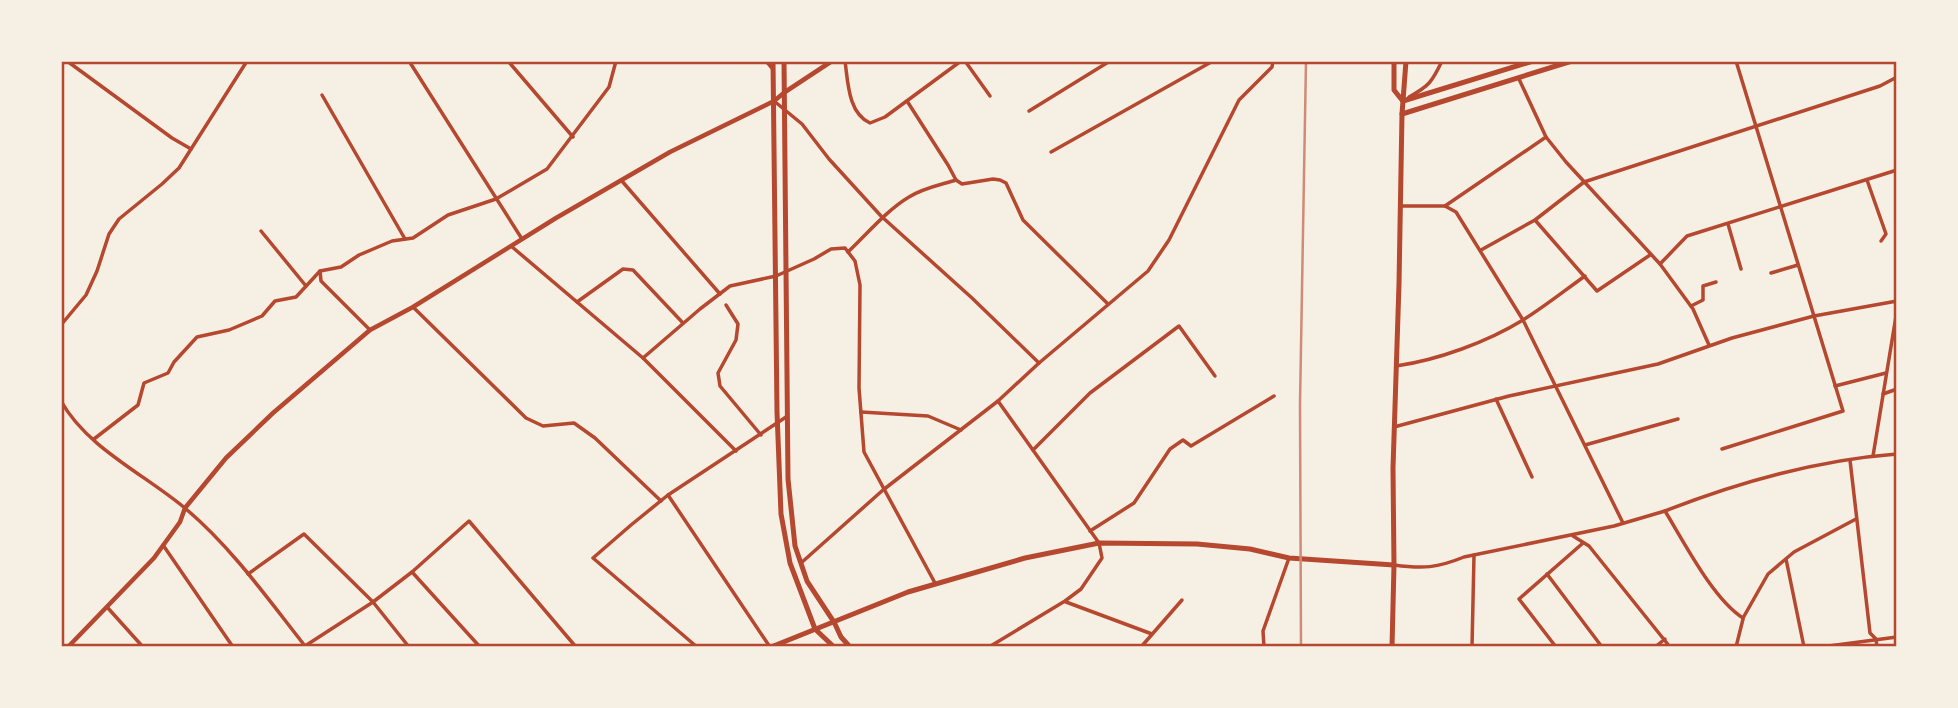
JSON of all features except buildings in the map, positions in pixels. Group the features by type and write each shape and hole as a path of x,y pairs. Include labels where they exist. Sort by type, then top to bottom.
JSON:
{"main road":[{"path":"773,61 777,424 781,514 790,563 815,629 834,647"},
{"path":"784,61 788,480 795,545 807,581 850,647"},
{"path":"1394,61 1394,90 1403,101"},
{"path":"1392,647 1393,468 1402,114 1406,61"},
{"path":"1403,101 1533,61"},
{"path":"1402,114 1572,61"},
{"path":"771,647 908,592 1025,558 1099,543 1197,544 1250,549 1289,558 1394,565"}],"street":[{"path":"67,61 191,149"},
{"path":"61,325 86,295 109,234 119,219 179,168 247,61"},
{"path":"409,61 522,239"},
{"path":"509,61 573,137"},
{"path":"94,439 138,405 144,383 168,373 174,362 197,337 229,330 262,316 275,301 296,297 320,271 341,267 359,255 392,241 413,238 448,215 496,199 547,169 609,87 616,61"},
{"path":"766,61 774,69"},
{"path":"68,647 154,558 180,522 185,508 226,458 273,413 370,330 413,307 670,152 774,101 832,61"},
{"path":"845,61 852,101 862,119 870,123 885,117 963,61 990,96"},
{"path":"1029,111 1110,61"},
{"path":"1051,152 1213,61"},
{"path":"801,563 883,490 998,401 1148,271 1169,240 1239,100 1272,66 1273,61"},
{"path":"1403,101 1426,88 1442,61"},
{"path":"1722,449 1843,411 1736,61"},
{"path":"1481,250 1535,220 1584,182 1880,86 1897,77"},
{"path":"1519,79 1546,137 1660,264 1691,306 1710,346"},
{"path":"322,95 405,239"},
{"path":"774,101 802,124 829,159 884,218 1039,363"},
{"path":"907,101 956,180 961,184 993,179 1006,184 1023,220 1109,305"},
{"path":"1445,206 1546,137"},
{"path":"1660,264 1687,236 1897,170"},
{"path":"621,180 720,294"},
{"path":"848,252 889,212 910,196 956,180"},
{"path":"1867,180 1886,234 1881,241"},
{"path":"1401,206 1445,206 1456,212 1522,320 1623,523"},
{"path":"1535,220 1597,291 1651,254"},
{"path":"1728,223 1741,269"},
{"path":"261,231 306,286"},
{"path":"511,246 643,358 736,451"},
{"path":"643,358 730,286 776,276 831,249 845,248 855,261 860,285 859,388 864,452 936,584"},
{"path":"1771,273 1798,265"},
{"path":"577,302 623,269 633,270 683,323"},
{"path":"320,271 321,281 370,330"},
{"path":"1396,366 1422,362 1489,337 1522,320 1584,276"},
{"path":"1691,306 1703,300 1703,286 1716,282"},
{"path":"1394,427 1496,399 1658,364 1732,338 1814,316 1897,300"},
{"path":"726,305 738,324 736,340 718,373 720,386 761,435"},
{"path":"413,307 526,418 543,426 574,423 595,438 661,501"},
{"path":"1873,456 1897,310"},
{"path":"1032,450 1090,393 1178,326 1215,376"},
{"path":"1835,386 1886,373"},
{"path":"1883,394 1897,390"},
{"path":"1090,531 1134,503 1170,449 1183,440 1191,446 1273,396"},
{"path":"1496,399 1532,477"},
{"path":"61,401 69,415 94,439 185,508 217,538 305,646 373,602 412,572 469,521 576,647"},
{"path":"989,647 1081,589 1102,558 1099,543 998,401"},
{"path":"861,412 928,416 961,430"},
{"path":"697,647 593,558 668,495 787,416"},
{"path":"1585,445 1678,419"},
{"path":"1394,565 1419,569 1446,565 1474,555 1623,523 1793,469 1897,454"},
{"path":"1850,460 1870,633 1876,639 1877,647"},
{"path":"668,495 771,647"},
{"path":"1665,511 1719,595 1733,612 1743,618"},
{"path":"1737,647 1743,618 1768,575 1815,539 1856,519"},
{"path":"248,574 304,534 373,602 409,647"},
{"path":"1572,535 1588,546 1670,647"},
{"path":"1556,647 1519,599 1583,543"},
{"path":"163,545 233,647"},
{"path":"1472,647 1474,555"},
{"path":"1264,647 1263,631 1289,558"},
{"path":"1786,559 1804,647"},
{"path":"412,572 480,647"},
{"path":"1547,575 1602,647"},
{"path":"1142,647 1182,600"},
{"path":"1065,601 1152,634"},
{"path":"107,607 143,647"},
{"path":"1821,647 1897,637"},
{"path":"1656,647 1665,639"}],"railway":[{"path":"1301,647 1300,404 1306,61"}]}
